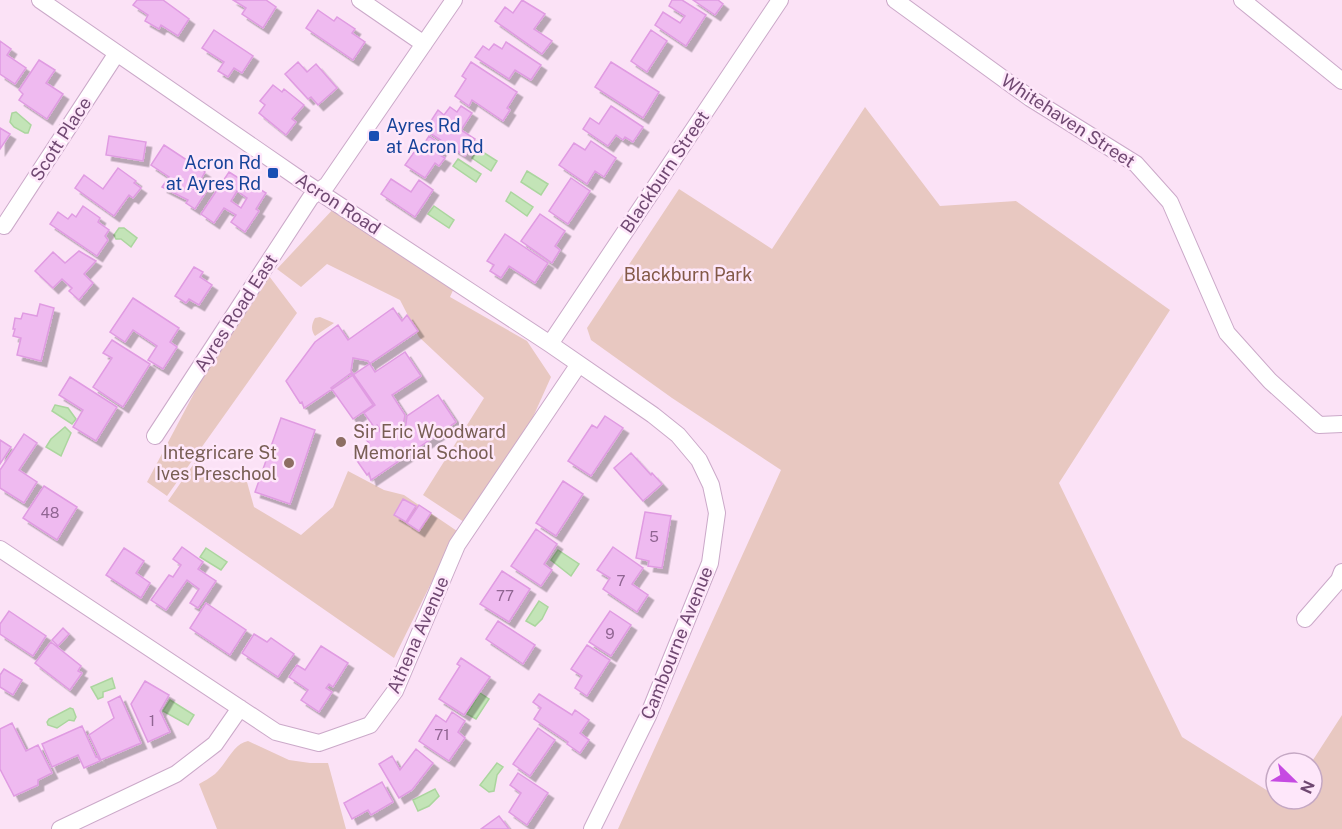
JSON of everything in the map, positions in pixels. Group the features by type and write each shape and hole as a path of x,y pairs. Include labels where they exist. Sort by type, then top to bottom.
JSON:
{"street":[{"name":"Acron Road","path":"40,0 319,191 579,364"},
{"path":"360,0 424,45"},
{"name":"Ayres Road East","path":"155,436 311,197 327,185 454,0"},
{"name":"Blackburn Street","path":"550,344 780,0"},
{"name":"Whitehaven Street","path":"895,0 1030,98 1136,164 1170,202 1227,333 1270,381 1319,425 1342,424"},
{"path":"1242,0 1342,81"},
{"name":"Scott Place","path":"4,226 117,53"},
{"name":"Athena Avenue","path":"0,549 276,732 319,743 370,725 395,690 457,545 579,364"},
{"name":"Cambourne Avenue","path":"579,364 678,435 699,460 711,485 717,513 710,563 648,716 592,829"},
{"path":"1305,619 1339,580 1342,573"},
{"path":"60,829 176,774 215,744 240,708"}],"green space":[{"name":"Blackburn Park","path":"865,107 940,206 1016,201 1170,310 1059,483 1182,737 1264,788 1264,811 1324,811 1324,751 1319,751 1342,715 1342,829 618,829 781,470 672,398 591,340 587,328 679,189 772,249"},
{"path":"336,206 454,288 450,297 527,341 551,377 524,437 464,522 423,495 484,398 419,337 400,300 327,264 301,287 277,269"},
{"path":"269,276 297,313 167,496 147,482 201,380"},
{"path":"320,317 334,323 315,336 312,330 313,323 315,318"},
{"path":"195,462 229,478 239,470 247,482 254,507 301,535 333,507 348,471 384,490 404,495 457,531 394,658 168,501"},
{"path":"248,741 289,760 328,763 346,829 217,829 199,784 215,774 238,746"}],"shaded area":[{"path":"16,112 31,125 28,133 14,127 10,122 12,113"},
{"path":"478,149 497,161 491,171 472,158"},
{"path":"458,159 481,174 476,182 453,166"},
{"path":"527,171 548,184 541,195 521,182"},
{"path":"511,192 533,207 527,216 506,201"},
{"path":"434,206 454,220 449,228 428,214"},
{"path":"119,228 124,228 137,238 131,247 121,239 116,239 114,235"},
{"path":"55,405 68,408 76,419 72,424 52,411"},
{"path":"65,427 71,433 61,456 46,447 51,439"},
{"path":"206,548 227,562 221,570 200,557"},
{"path":"558,550 579,564 571,576 551,560"},
{"path":"539,601 548,607 542,619 535,626 526,621"},
{"path":"112,678 115,688 103,692 103,697 98,699 91,687"},
{"path":"480,693 489,699 476,719 467,714"},
{"path":"170,700 194,715 188,725 163,711"},
{"path":"70,708 73,709 76,717 74,721 69,720 57,728 48,725 49,719"},
{"path":"497,763 503,767 497,775 494,791 489,792 480,785"},
{"path":"435,789 439,796 429,806 418,811 413,800"}],"building":[{"path":"137,0 163,0 189,19 178,36 161,25 159,29 145,21 148,15 133,5"},
{"path":"233,0 266,0 276,7 263,28 242,14 246,8"},
{"path":"522,0 545,14 534,29 552,41 542,54 495,21 505,7 513,13"},
{"path":"672,0 682,0 706,15 686,46 655,25 663,12 680,23 685,16 669,6"},
{"path":"693,0 718,0 723,4 715,15"},
{"path":"318,10 334,21 337,17 355,29 352,33 365,42 353,60 306,28"},
{"path":"214,30 253,56 242,73 234,68 228,77 218,71 224,62 202,48"},
{"path":"651,30 667,41 647,72 631,61"},
{"path":"0,41 11,49 7,55 26,68 15,84 0,74"},
{"path":"506,42 541,65 531,80 515,70 509,79 475,57 483,46 489,50 494,44 502,49"},
{"path":"39,60 55,70 46,83 63,94 47,119 19,100 23,94 19,90"},
{"path":"298,62 307,72 316,64 337,88 318,105 311,97 308,99 285,74"},
{"path":"471,62 517,92 507,108 510,110 503,121 472,100 469,106 455,96 466,79 462,76"},
{"path":"611,62 659,92 643,118 595,87"},
{"path":"273,85 282,92 284,89 304,105 292,119 296,122 286,135 259,113 265,105 260,101"},
{"path":"461,106 472,113 461,130 475,139 465,156 425,130 438,110 444,115 450,107 457,112"},
{"path":"611,106 643,127 633,142 625,137 623,140 616,135 608,146 583,129 590,118 599,124"},
{"path":"0,128 10,134 0,149"},
{"path":"109,136 146,142 143,161 106,155"},
{"path":"429,136 443,146 438,154 445,158 439,166 435,163 425,178 405,165 417,148 420,150"},
{"path":"591,141 616,158 604,177 595,171 587,184 559,165 574,143 585,150"},
{"path":"164,145 205,172 200,181 209,187 195,209 186,203 188,200 162,187 169,177 151,165"},
{"path":"118,168 136,181 134,183 141,188 133,198 129,195 114,216 75,188 84,175 103,189"},
{"path":"229,172 266,193 256,209 259,211 245,232 231,222 236,215 224,208 214,223 201,214","holes":["237,191 247,198 241,208 231,201"]},
{"path":"571,178 590,191 568,224 549,211"},
{"path":"391,179 411,192 419,180 433,190 415,217 381,194"},
{"path":"83,206 100,218 98,222 109,230 105,236 108,240 97,256 50,224 58,212 68,219 72,214 76,217"},
{"path":"540,214 565,231 555,246 560,250 552,263 521,241"},
{"path":"505,234 548,263 535,283 509,266 501,278 490,271 494,265 487,261"},
{"path":"79,251 96,261 84,274 93,283 79,300 69,291 72,288 62,279 53,288 35,271 53,252 65,263"},
{"path":"194,267 203,272 200,277 212,285 199,305 189,299 186,303 175,296"},
{"path":"133,298 179,328 170,342 177,347 163,369 148,360 157,346 133,330 125,342 110,332"},
{"path":"40,304 54,308 41,361 17,355 21,338 13,336 15,318 21,319 23,313 37,316"},
{"path":"393,308 402,321 407,315 418,331 304,408 286,381 315,342 338,325 348,340"},
{"path":"112,340 150,364 123,407 93,387 112,358 103,353"},
{"path":"405,352 421,376 392,395 405,415 401,437 383,434 377,425 374,427 364,413 375,405 351,371 353,358 368,361 375,372"},
{"path":"351,373 373,405 353,419 331,388"},
{"path":"70,377 117,407 96,441 73,427 83,410 59,395"},
{"path":"438,395 456,422 371,480 369,473 367,475 353,455 369,443 364,437 377,427 383,436 404,439 407,416"},
{"path":"605,416 623,428 591,476 568,461 592,425 597,428"},
{"path":"281,418 315,430 290,504 255,492"},
{"path":"24,434 37,443 19,470 37,482 24,503 0,488 0,470"},
{"path":"0,440 11,447 0,464"},
{"path":"631,453 662,484 643,501 614,468"},
{"path":"563,481 583,494 556,536 536,523"},
{"path":"44,486 77,507 57,540 23,518"},
{"path":"403,499 416,506 406,522 394,515"},
{"path":"419,505 431,513 419,531 407,523"},
{"path":"645,512 671,516 662,568 648,566 649,561 636,558"},
{"path":"536,529 557,544 544,564 552,570 541,586 511,566"},
{"path":"182,547 203,562 198,569 216,581 198,608 190,603 199,589 187,580 166,610 151,600 169,575 173,577 181,565 173,559"},
{"path":"613,547 643,568 632,584 648,595 637,612 603,589 610,578 597,570"},
{"path":"124,548 144,561 136,573 150,583 141,598 106,575"},
{"path":"502,571 530,589 509,622 480,604"},
{"path":"206,603 246,630 230,655 190,628"},
{"path":"9,611 46,636 33,656 0,634 0,624"},
{"path":"610,611 631,625 611,656 589,642"},
{"path":"498,621 535,645 523,664 486,639"},
{"path":"63,628 69,634 58,646 52,640"},
{"path":"254,634 267,642 271,638 294,654 278,677 242,653"},
{"path":"51,642 81,666 78,671 82,673 70,690 35,663"},
{"path":"587,645 610,660 587,696 575,688 582,676 571,669"},
{"path":"321,646 348,663 333,687 329,684 326,688 332,692 319,712 301,700 308,690 289,677 297,665 305,670"},
{"path":"461,658 490,677 464,715 439,699 460,666 457,664"},
{"path":"4,669 22,680 13,695 0,687 0,675"},
{"path":"145,681 169,695 160,711 170,732 148,742 131,704"},
{"path":"539,694 572,715 575,710 589,720 580,733 589,740 580,753 534,719 541,708 533,702"},
{"path":"120,696 141,743 101,760 89,735 114,718 108,702"},
{"path":"452,712 465,721 458,732 465,738 449,761 419,741 436,715 446,722"},
{"path":"12,723 26,751 38,745 52,773 38,780 38,785 14,796 0,769 0,729"},
{"path":"82,726 100,761 84,768 78,755 52,767 42,744"},
{"path":"538,728 555,740 530,776 513,764"},
{"path":"416,749 433,763 412,790 399,798 379,764 392,756 400,770"},
{"path":"518,773 548,793 527,825 509,812 521,793 510,785"},
{"path":"382,782 393,802 371,815 368,810 352,819 344,803"},
{"path":"499,816 509,829 481,829"}],"place":[{"name":"Ayres Rd at Acron Rd","path":"374,136"},
{"name":"Acron Rd at Ayres Rd","path":"273,173"},
{"name":"Sir Eric Woodward Memorial School","path":"341,442"},
{"name":"Integricare St Ives Preschool","path":"289,463"}]}
